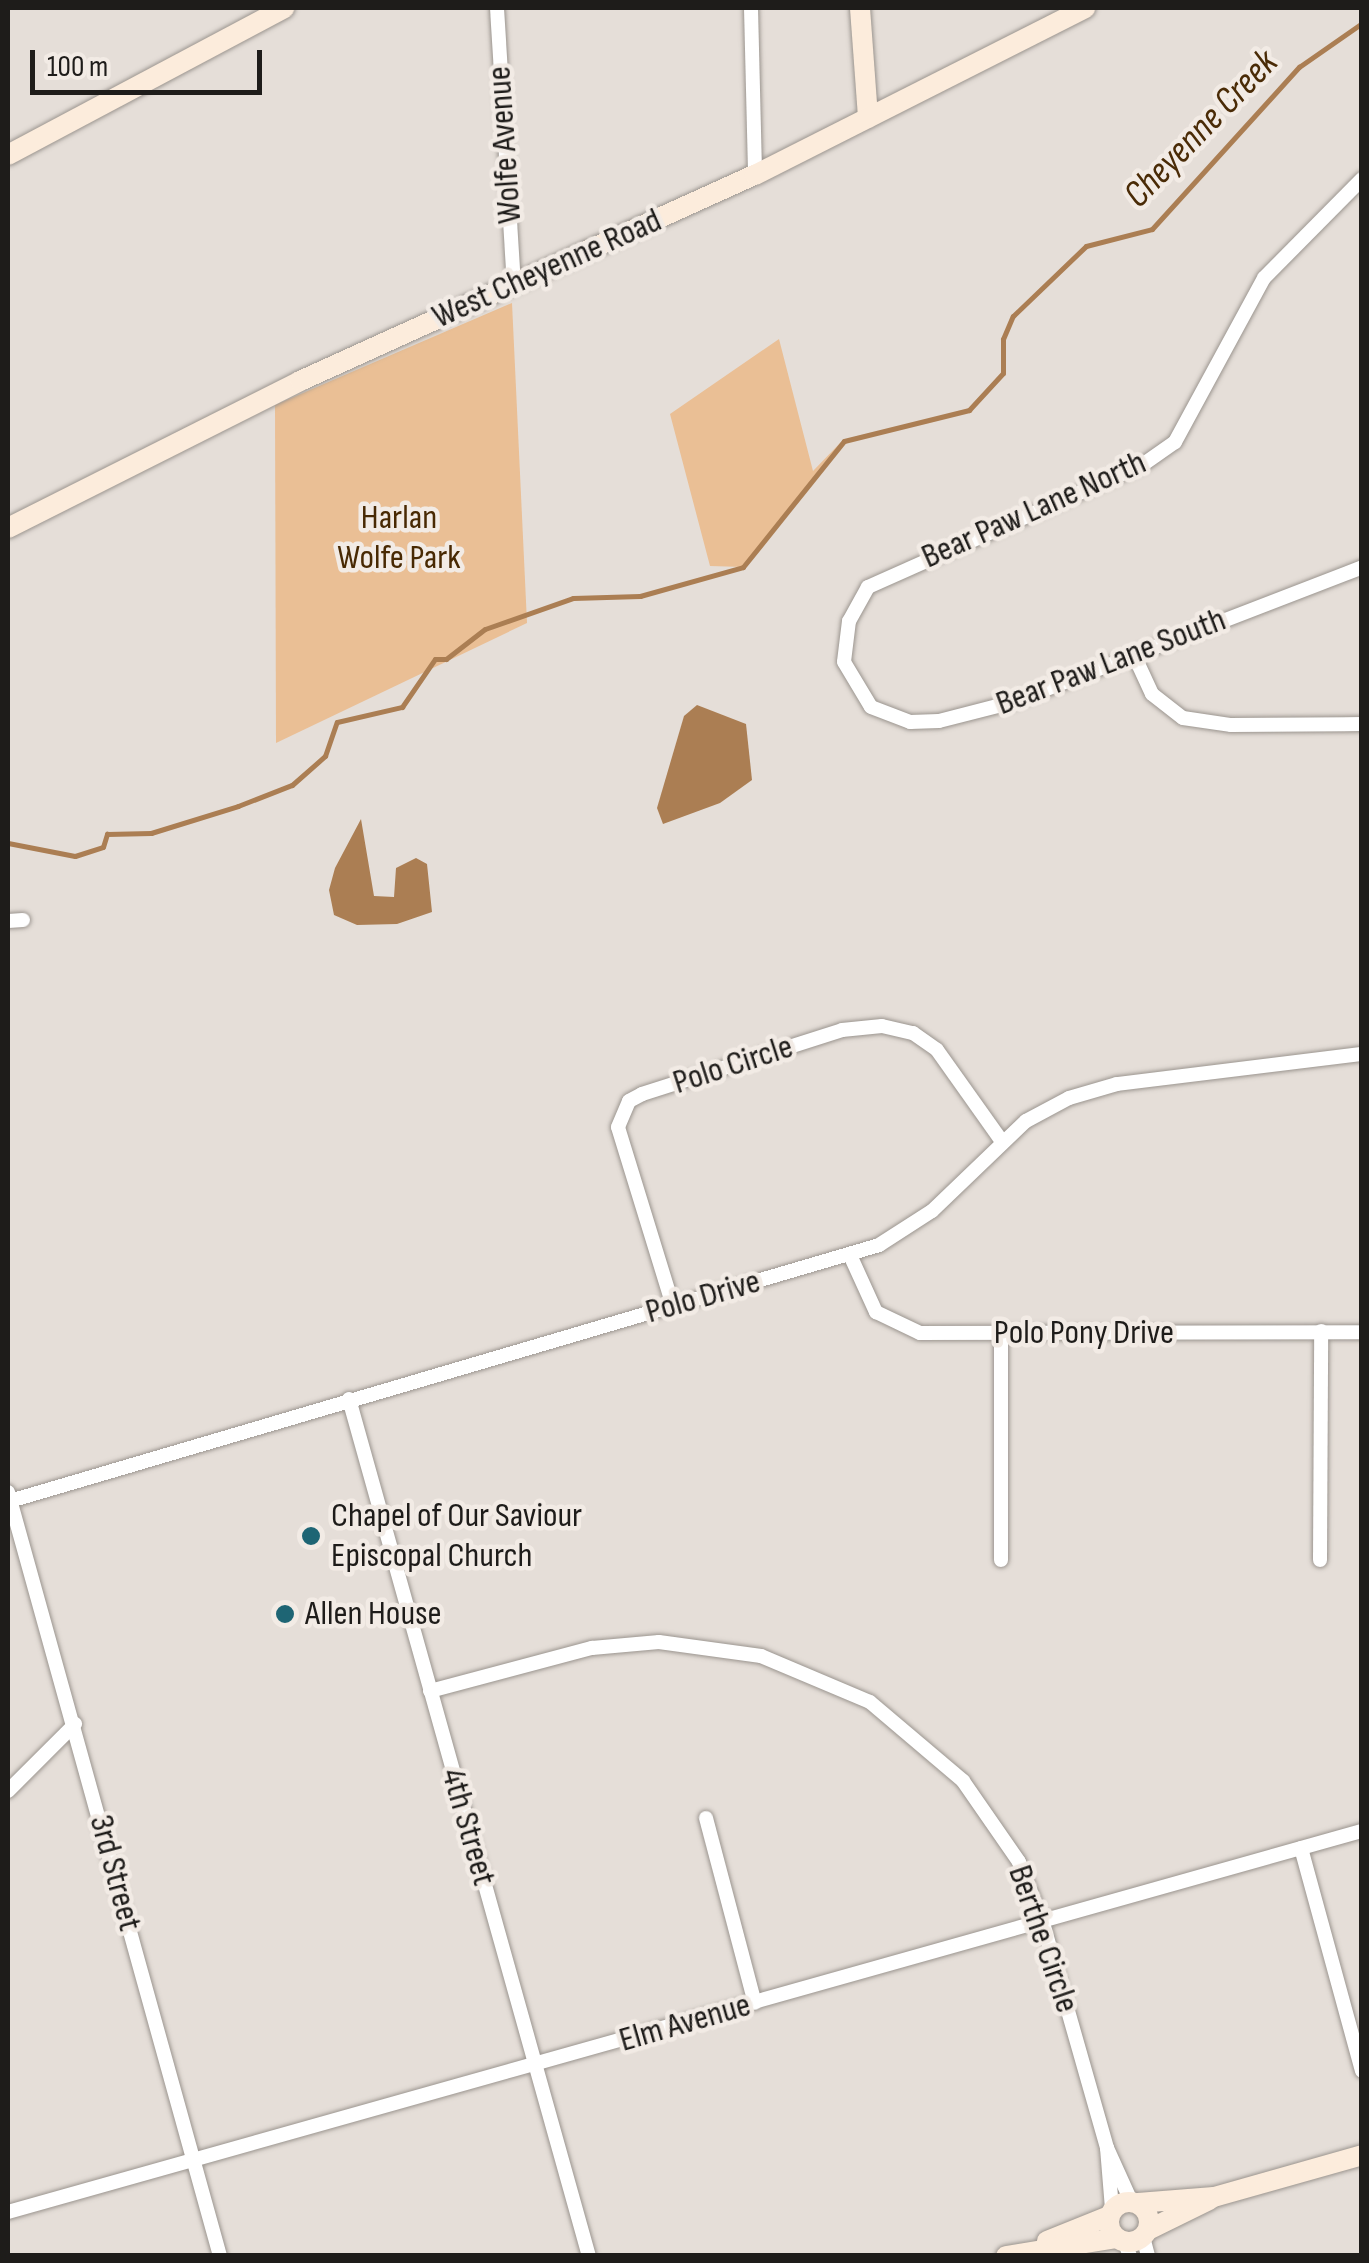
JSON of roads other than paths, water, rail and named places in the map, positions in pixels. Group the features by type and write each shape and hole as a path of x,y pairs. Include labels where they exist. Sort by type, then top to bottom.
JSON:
{"main road":[{"path":"8,156 284,8"},
{"path":"860,8 868,118"},
{"name":"West Cheyenne Road","path":"8,528 275,393 755,175 1085,8"},
{"path":"1006,2256 1037,2247 1122,2207 1214,2197 1362,2155"},
{"path":"1037,2247 1135,2243 1214,2197"},
{"path":"1122,2207 1135,2243"},
{"path":"1122,2207 1149,2219 1135,2243"}],"street":[{"name":"Wolfe Avenue","path":"497,8 514,283"},
{"path":"751,8 755,175"},
{"name":"Bear Paw Lane North","path":"860,697 844,662 845,644 868,587 1142,466 1174,442 1264,278 1362,179"},
{"name":"Bear Paw Lane South","path":"860,697 890,716 939,720 1013,702 1362,567"},
{"path":"1134,655 1152,694 1183,718 1230,725 1362,724"},
{"name":"Polo Circle","path":"673,1306 618,1127 629,1101 642,1094 842,1030 882,1026 913,1033 937,1050 1002,1140"},
{"name":"Polo Drive","path":"9,1496 850,1254 894,1237 932,1210 1002,1140 1048,1108 1116,1084 1362,1054"},
{"name":"Polo Pony Drive","path":"850,1254 866,1300 903,1330 1001,1334 1362,1332"},
{"path":"1320,1332 1320,1560"},
{"path":"1001,1334 1002,1560"},
{"name":"4th Street","path":"350,1398 589,2256"},
{"name":"3rd Street","path":"9,1496 220,2256"},
{"name":"Berthe Circle","path":"430,1691 625,1642 692,1643 799,1668 870,1702 963,1780 1004,1834 1043,1922 1122,2207"},
{"path":"8,1791 75,1724"},
{"path":"706,1818 756,2003"},
{"name":"Elm Avenue","path":"8,2212 1362,1831"},
{"path":"1301,1848 1362,2070"}],"waterway":[{"name":"Cheyenne Creek","path":"8,843 75,856 103,847 107,834 151,833 238,806 292,785 325,756 337,722 402,707 435,659 446,659 485,629 573,598 640,596 743,567 844,441 969,410 1003,373 1003,339 1013,316 1086,246 1152,229 1299,67 1362,23"}],"place":[{"name":"Chapel of Our Saviour Episcopal Church","path":"311,1536"},
{"name":"Allen House","path":"285,1614"}],"park label":[{"name":"Harlan Wolfe Park","path":"399,538"}]}
